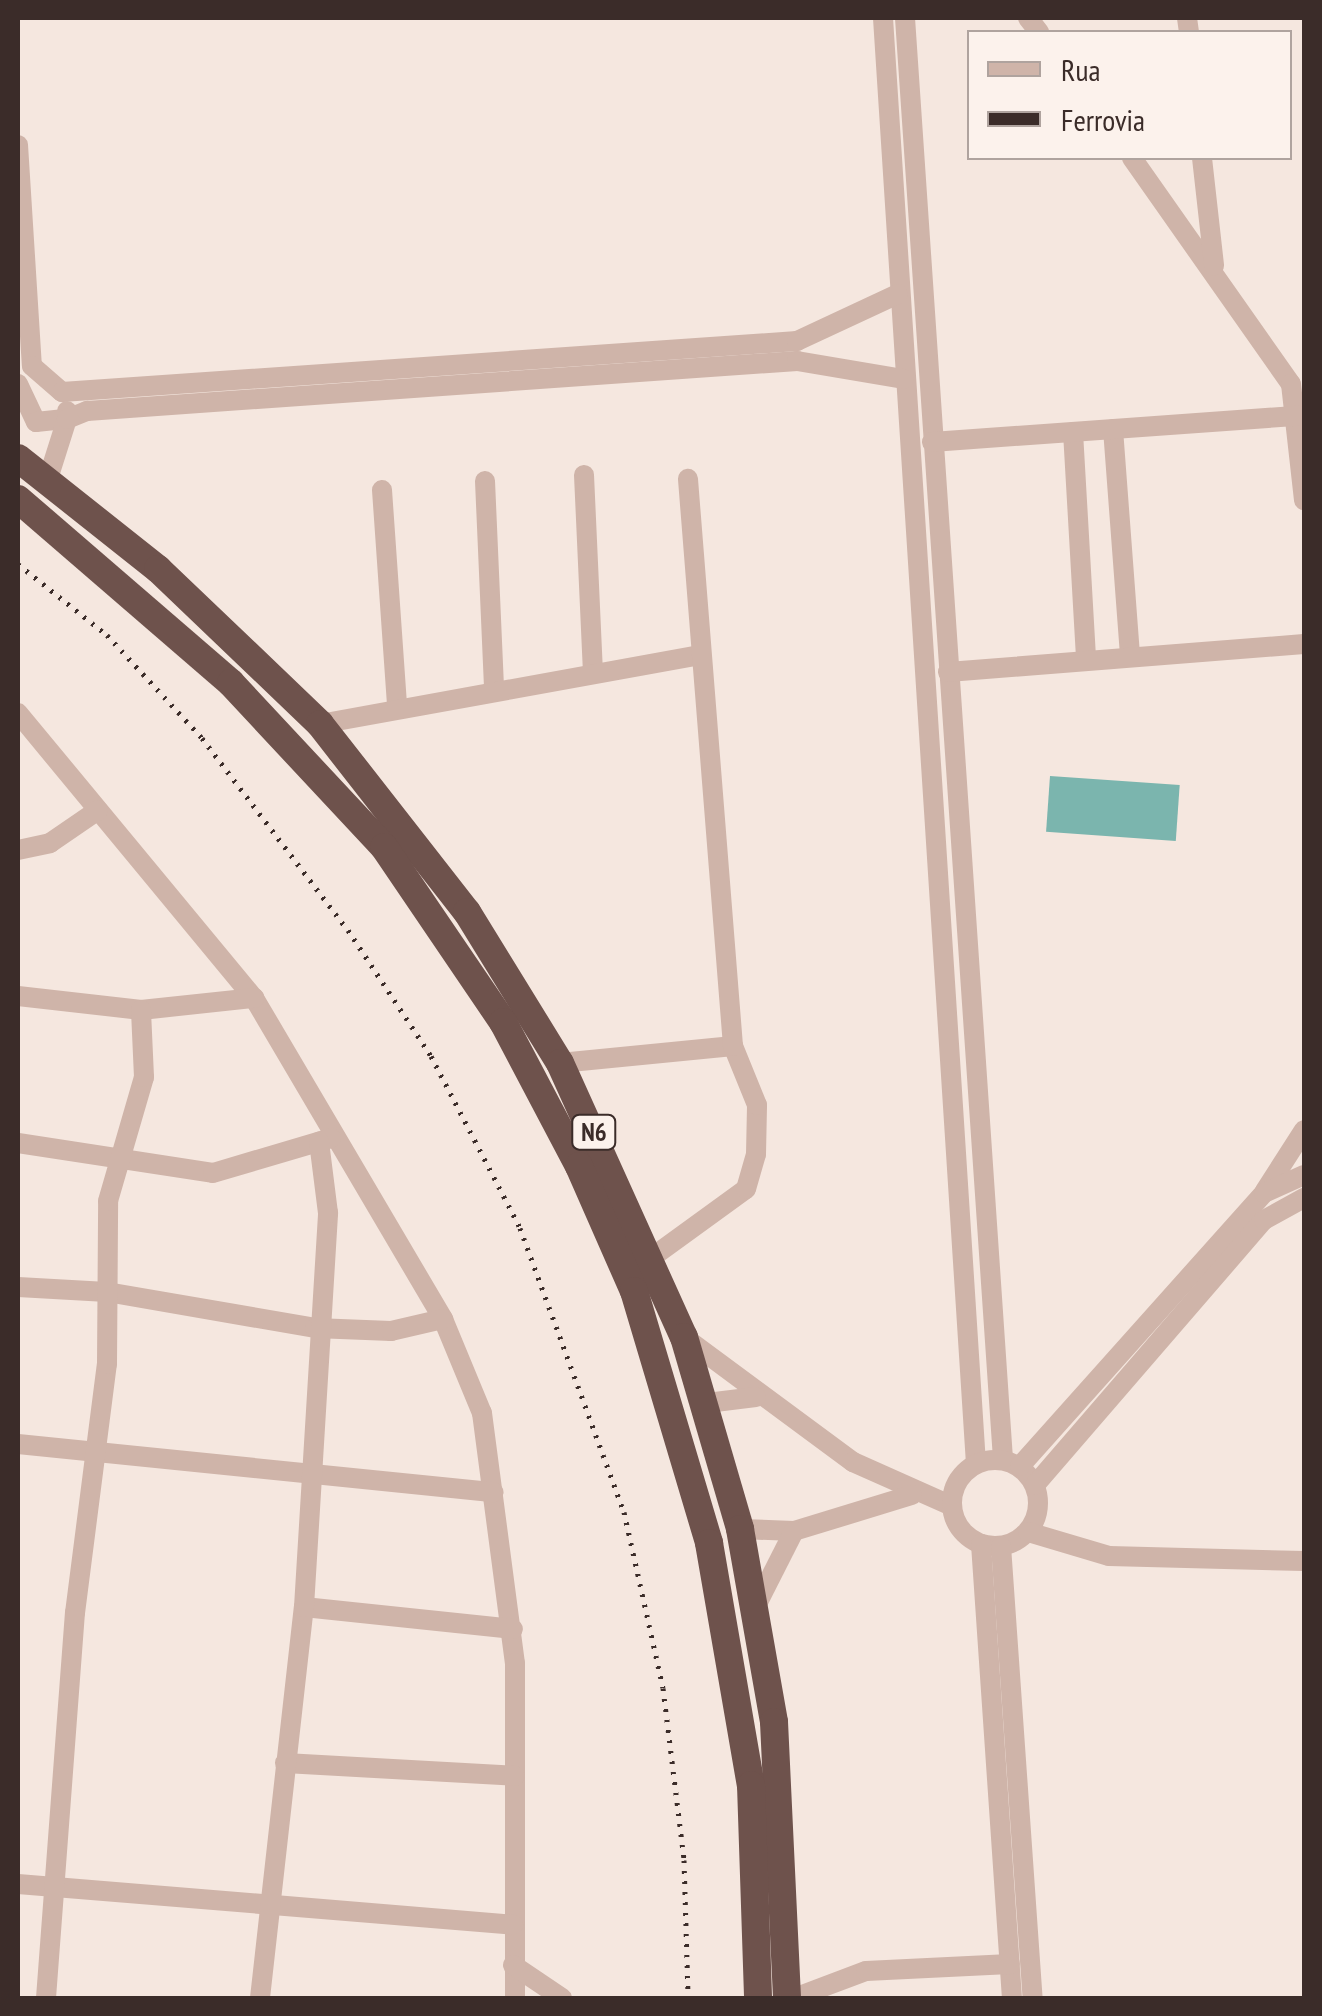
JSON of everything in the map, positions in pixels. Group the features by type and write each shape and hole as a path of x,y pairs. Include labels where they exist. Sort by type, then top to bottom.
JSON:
{"highway":[{"name":"N6","path":"18,458 158,570 320,724 467,912 560,1064 684,1337 708,1403 740,1529 756,1606 785,1847 790,1998"},
{"name":"N6","path":"18,499 231,683 384,847 503,1022 579,1166 680,1424 716,1577 751,1785 758,1998"}],"street":[{"path":"883,18 903,379 976,1464"},
{"path":"906,18 948,672 1011,1463 1036,1486"},
{"path":"18,146 39,380"},
{"path":"1133,160 1214,268 1291,384 1298,416 1304,500"},
{"path":"1202,160 1214,268"},
{"path":"898,294 798,341 672,360 36,422 18,382 39,380 62,392 672,360 797,360 903,379"},
{"path":"47,482 67,418 62,392"},
{"path":"932,442 1298,416"},
{"path":"1113,429 1130,656"},
{"path":"1073,432 1086,660"},
{"path":"584,475 594,673"},
{"path":"651,1258 746,1189 756,1104 733,1046 688,480"},
{"path":"485,481 494,690"},
{"path":"382,490 397,706"},
{"path":"948,672 1304,644"},
{"path":"320,724 397,706 701,655"},
{"path":"18,712 254,998 328,1139 443,1319 482,1413 513,1629 515,1998"},
{"path":"18,850 50,843 98,810"},
{"path":"18,996 140,1010 254,998"},
{"path":"46,1998 98,1450 106,1292 120,1152 144,1077 140,1010"},
{"path":"560,1064 733,1046"},
{"path":"952,1506 958,1481 976,1464 1011,1463 1264,1193 1304,1130"},
{"path":"18,1143 120,1152 214,1173 328,1139"},
{"path":"260,1998 304,1607 315,1328 329,1177 328,1139"},
{"path":"1264,1193 1304,1175"},
{"path":"1028,1532 1036,1486 1264,1220 1304,1198"},
{"path":"18,1287 106,1292 315,1328 391,1331 443,1319"},
{"path":"684,1337 756,1396 912,1495 952,1506 991,1545 1033,1998"},
{"path":"708,1403 756,1396"},
{"path":"18,1444 310,1466 494,1492"},
{"path":"740,1529 794,1531 912,1495"},
{"path":"756,1606 794,1531"},
{"path":"991,1545 1028,1532 1109,1556 1304,1562"},
{"path":"991,1545 1012,1998"},
{"path":"304,1607 513,1629"},
{"path":"285,1763 515,1776"},
{"path":"18,1884 270,1901 513,1926"},
{"path":"513,1964 562,1998"},
{"path":"790,1998 866,1970 1010,1964"}],"water":[{"path":"1050,776 1180,785 1176,841 1046,832"}],"railway":[{"path":"18,564 107,635 202,738 348,930 431,1056 520,1228 624,1512 663,1688 684,1860 688,1998"}]}
